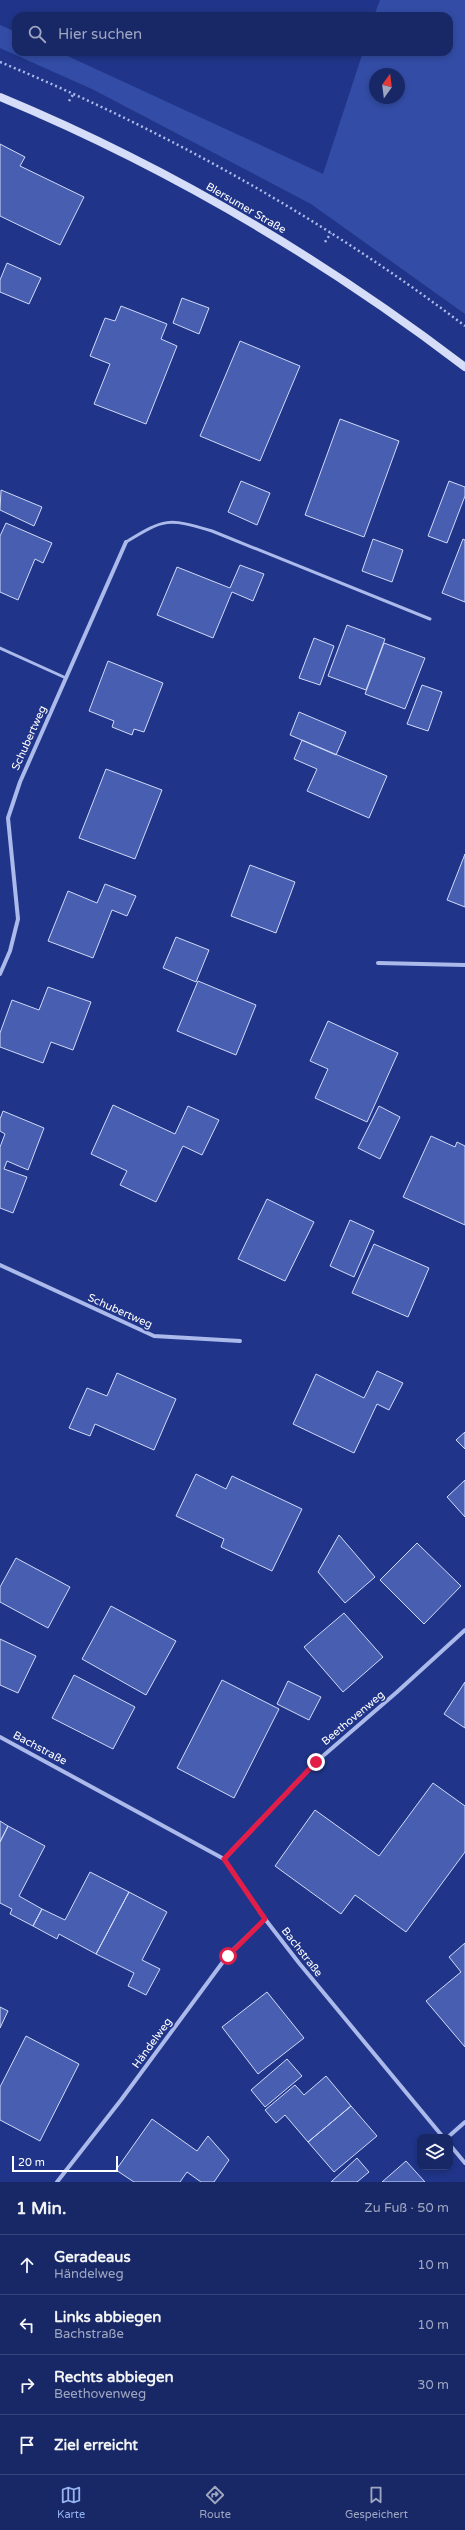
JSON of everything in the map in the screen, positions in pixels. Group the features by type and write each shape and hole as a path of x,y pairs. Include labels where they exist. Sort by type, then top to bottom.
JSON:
{"main road":[{"name":"Blersumer Straße","path":"0,97 57,121 149,166 312,259 420,333 465,367"}],"street":[{"name":"Schubertweg","path":"0,974 10,951 18,919 8,818 20,782 126,542"},
{"path":"378,963 465,965"},
{"name":"Schubertweg","path":"0,1265 154,1336 240,1341"},
{"name":"Beethovenweg","path":"224,1859 316,1762 397,1692 465,1630"},
{"name":"Bachstraße","path":"0,1737 224,1859 265,1919 441,2134"},
{"name":"Händelweg","path":"57,2182 121,2100 228,1956 265,1919"},
{"path":"451,2134 465,2122"},
{"path":"453,2148 465,2162"}],"lane":[{"path":"126,542 153,525 178,521 212,531 430,619"},
{"path":"0,648 66,678"}],"path":[{"path":"0,62 74,93 228,172 331,233 465,326"}],"shaded area":[{"path":"380,0 465,0 465,314 311,204 94,90 18,56 68,56 323,174 362,56 453,56 453,12 376,12"},
{"path":"0,25 12,30 12,53 0,48"}],"building":[{"path":"0,144 25,157 20,166 84,197 60,245 0,216"},
{"path":"7,263 41,278 29,304 0,292 0,280"},
{"path":"182,298 209,308 199,334 173,323"},
{"path":"121,306 167,324 161,339 177,346 146,424 94,404 110,364 90,356 105,318 115,321"},
{"path":"240,341 300,366 260,461 200,436"},
{"path":"340,419 399,441 364,537 305,515"},
{"path":"241,481 270,493 257,525 228,512"},
{"path":"449,481 465,487 465,496 447,543 428,536"},
{"path":"1,490 42,507 34,526 0,510"},
{"path":"6,523 52,543 43,563 35,559 18,600 0,592 0,536"},
{"path":"373,539 403,550 392,582 362,571"},
{"path":"463,539 465,540 465,602 442,593"},
{"path":"240,565 264,574 253,601 232,592 213,638 157,615 177,567 230,588"},
{"path":"347,625 385,639 366,690 328,676"},
{"path":"314,638 334,646 320,685 299,678"},
{"path":"384,643 425,658 405,709 365,694"},
{"path":"108,661 163,683 144,732 134,729 132,735 112,727 114,721 89,711"},
{"path":"422,685 442,692 428,731 407,724"},
{"path":"299,712 346,732 336,755 290,735"},
{"path":"302,740 387,776 369,818 307,791 317,769 294,759"},
{"path":"106,769 162,790 135,859 79,838"},
{"path":"465,854 465,907 447,900"},
{"path":"250,865 295,882 276,933 231,916"},
{"path":"105,884 136,896 127,916 112,910 93,958 48,941 68,891 97,903"},
{"path":"176,937 209,950 196,982 163,968"},
{"path":"198,981 256,1005 236,1055 177,1031"},
{"path":"48,987 91,1002 73,1050 51,1042 43,1063 0,1047 0,1033 12,1000 39,1010"},
{"path":"328,1021 398,1053 367,1122 315,1098 328,1069 310,1061"},
{"path":"113,1105 175,1134 188,1106 219,1120 202,1155 183,1146 156,1202 120,1185 127,1171 91,1154"},
{"path":"379,1106 400,1117 380,1159 358,1148"},
{"path":"3,1111 44,1128 28,1170 7,1161 4,1169 27,1177 13,1213 0,1208 0,1147 5,1134 0,1131 0,1119"},
{"path":"431,1136 455,1147 457,1142 465,1146 465,1225 403,1197"},
{"path":"267,1199 314,1222 285,1281 238,1259"},
{"path":"350,1220 374,1231 354,1277 330,1266"},
{"path":"374,1244 429,1268 408,1317 352,1293"},
{"path":"377,1371 403,1383 389,1410 377,1404 354,1453 293,1424 316,1374 364,1398"},
{"path":"117,1373 176,1399 154,1450 95,1424 90,1436 69,1428 87,1388 107,1396"},
{"path":"465,1432 465,1449 456,1440"},
{"path":"196,1474 226,1489 232,1476 302,1509 272,1571 221,1547 224,1539 176,1516"},
{"path":"465,1480 465,1517 447,1497"},
{"path":"339,1535 375,1577 345,1603 318,1572"},
{"path":"417,1543 461,1586 424,1624 380,1580"},
{"path":"16,1558 70,1587 48,1628 0,1602 0,1587"},
{"path":"111,1606 176,1641 146,1695 82,1659"},
{"path":"344,1613 383,1657 343,1692 304,1647"},
{"path":"0,1639 36,1656 18,1693 0,1685"},
{"path":"74,1675 135,1707 113,1749 52,1718"},
{"path":"222,1680 279,1709 234,1798 177,1768"},
{"path":"288,1681 321,1697 309,1720 277,1704"},
{"path":"465,1682 465,1728 444,1714"},
{"path":"433,1783 465,1806 465,1852 406,1932 355,1895 341,1914 275,1866 315,1810 379,1856"},
{"path":"0,1821 8,1826 0,1842"},
{"path":"8,1826 45,1846 19,1896 42,1909 33,1926 10,1914 12,1909 0,1903 0,1842"},
{"path":"90,1872 129,1892 96,1954 59,1934 57,1939 33,1926 42,1909 65,1920"},
{"path":"129,1892 167,1912 142,1960 160,1969 146,1995 128,1986 134,1973 96,1954"},
{"path":"465,1943 465,2047 426,2001 461,1972 449,1957"},
{"path":"267,1992 304,2038 258,2074 222,2027"},
{"path":"0,2007 8,2011 0,2028"},
{"path":"26,2036 79,2064 40,2141 0,2120 0,2087"},
{"path":"287,2059 302,2076 265,2107 251,2090"},
{"path":"326,2076 351,2106 308,2142 285,2115 276,2123 265,2110 295,2085 304,2095"},
{"path":"351,2106 377,2136 334,2172 308,2142"},
{"path":"152,2119 197,2151 208,2136 229,2160 214,2182 201,2182 187,2172 180,2182 134,2182 116,2170"},
{"path":"357,2158 369,2172 357,2182 331,2182"},
{"path":"406,2161 425,2182 382,2182"}],"route":[{"path":"228,1956 265,1919 224,1859 316,1762"}]}
